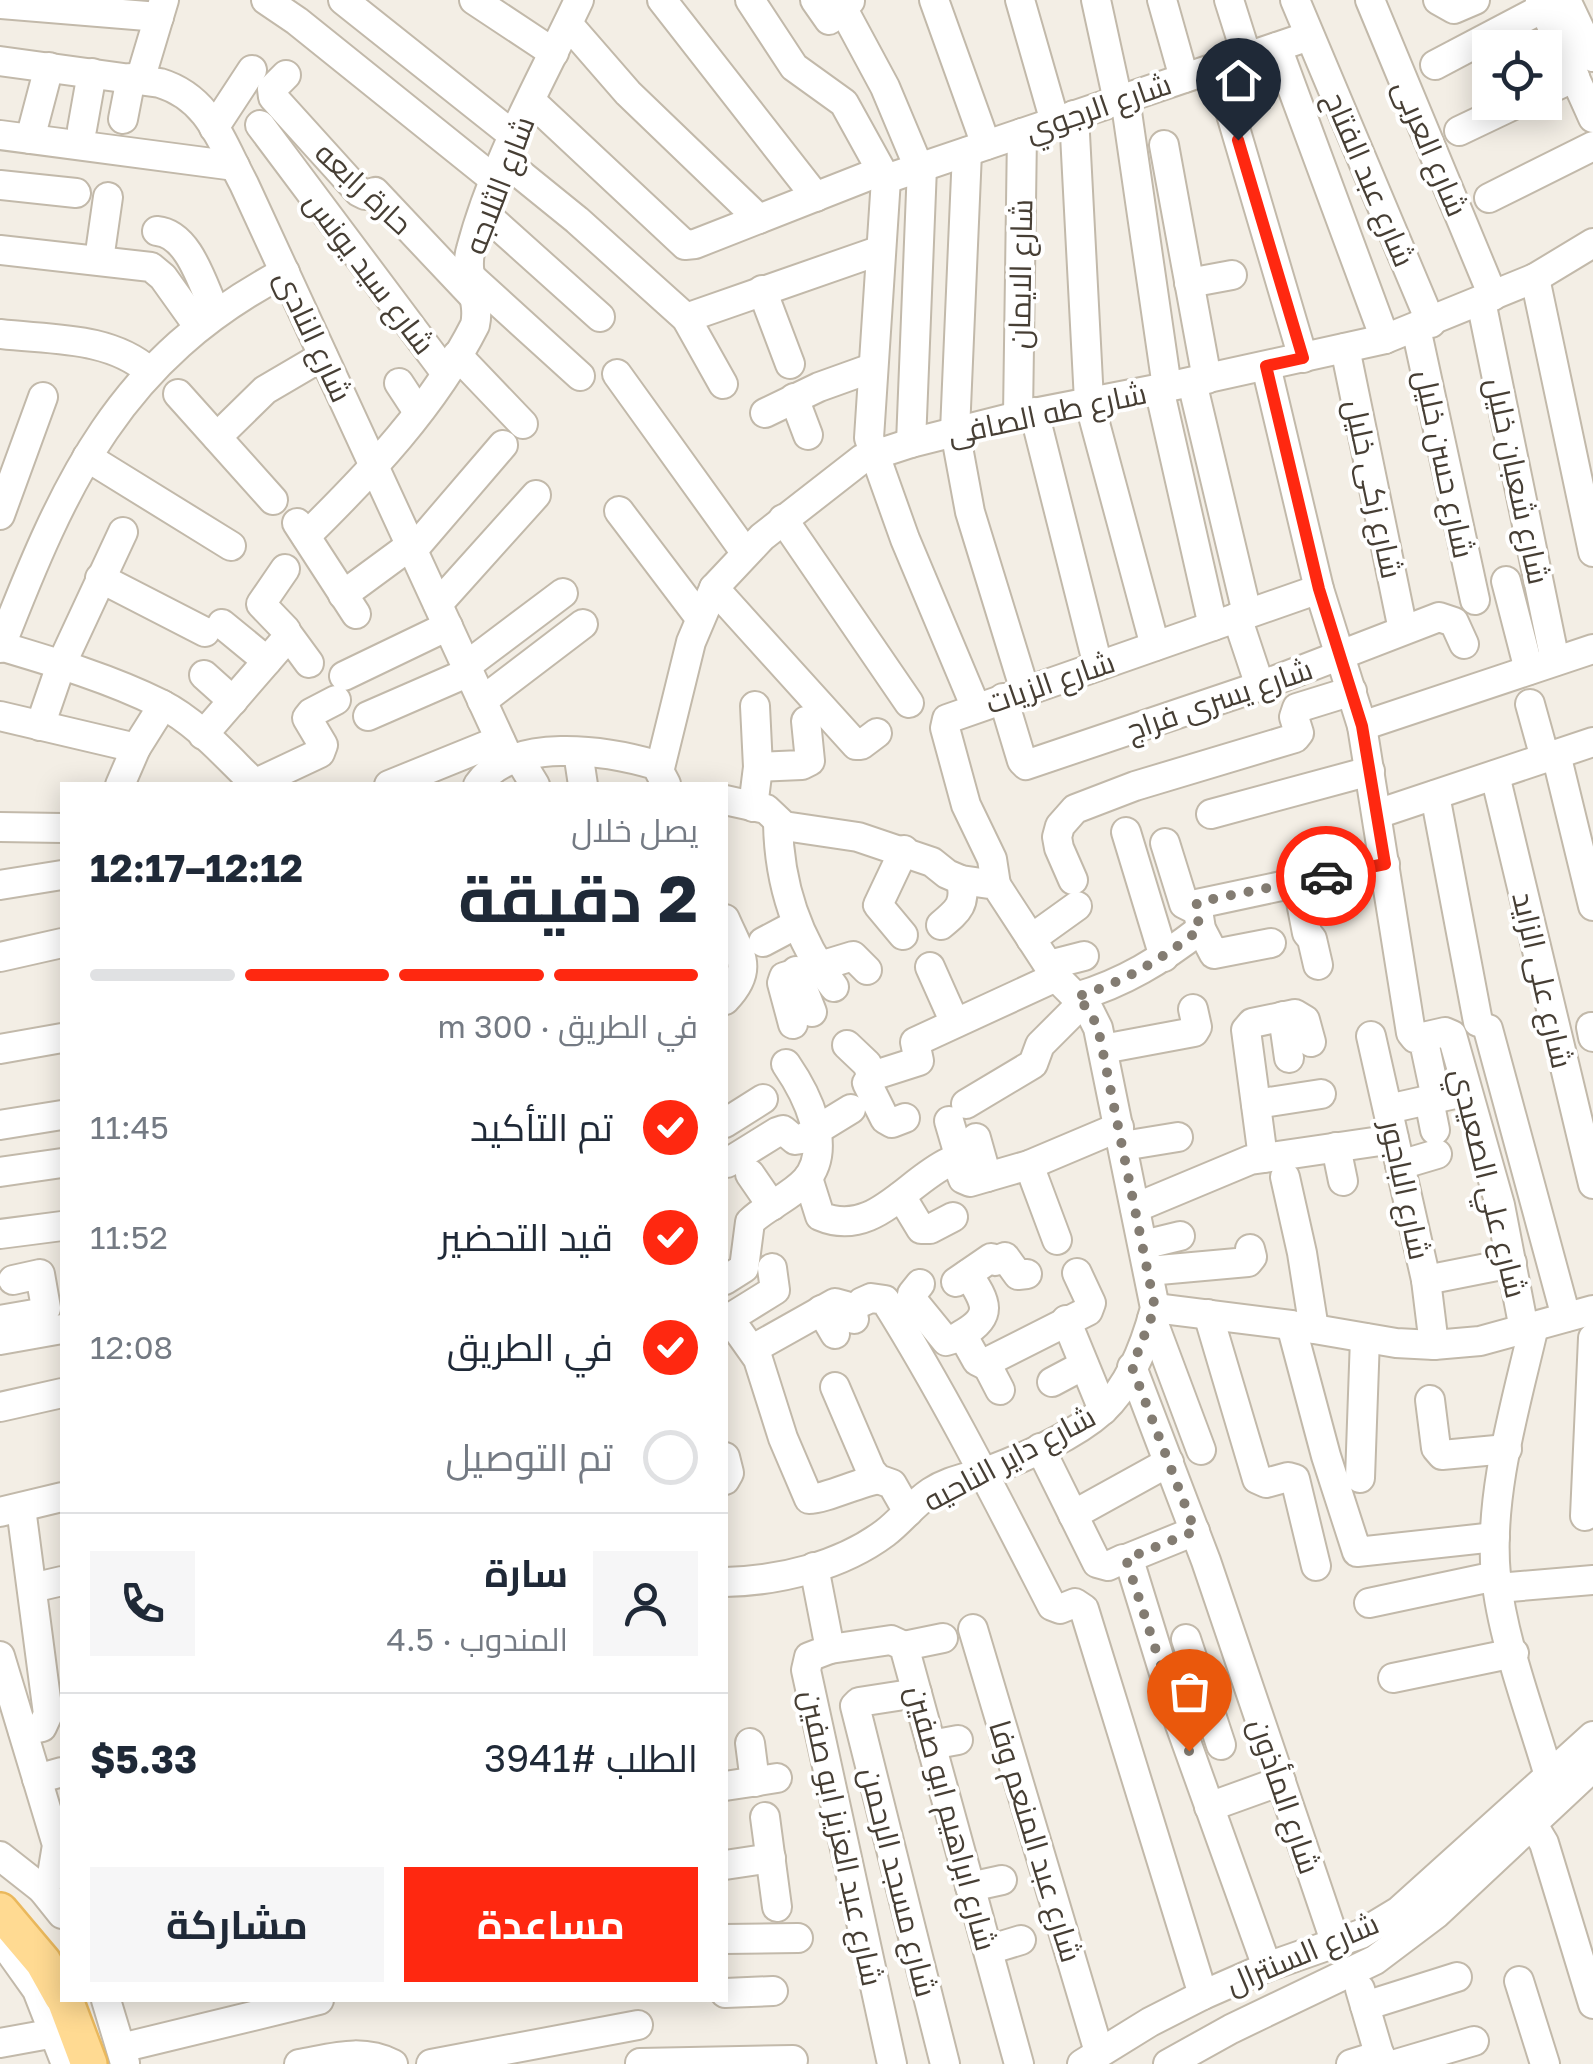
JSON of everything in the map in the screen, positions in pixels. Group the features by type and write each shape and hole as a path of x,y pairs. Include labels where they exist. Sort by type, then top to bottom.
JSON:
{"main road":[{"path":"0,1896 23,1919 60,1973"},
{"path":"0,1911 43,1962 61,2010 89,2064"},
{"path":"77,2002 115,2059"}],"street":[{"path":"266,0 504,159"},
{"path":"343,0 504,159 686,318 723,384"},
{"path":"474,0 554,53"},
{"path":"662,0 816,197"},
{"path":"750,0 794,66 844,103 883,175 869,414 872,454 976,708"},
{"path":"934,0 976,149 955,431 970,512 1014,695"},
{"path":"1020,0 1065,119 1089,402 1155,646"},
{"path":"1096,0 1122,99 1232,619 1260,686"},
{"path":"1162,0 1184,78"},
{"path":"1229,0 1247,57"},
{"name":"شارع عبد الفتاح","path":"1295,0 1423,325"},
{"name":"شارع العربى","path":"1370,0 1487,298"},
{"path":"1442,4 1461,7 1476,0"},
{"path":"0,4 162,9 123,119"},
{"path":"834,7 885,87 921,168 911,442"},
{"path":"1435,66 1563,7 1584,67 1593,118"},
{"path":"573,12 628,92 759,219"},
{"name":"شارع الثلاجه","path":"412,547 350,605 301,529 376,468 475,325 470,252 504,159 573,12"},
{"name":"شارع الرجوي","path":"531,102 682,243 695,244 816,197 883,175 921,168 1310,36"},
{"path":"1277,46 1385,339"},
{"name":"شارع النادى","path":"0,61 136,79 179,89 194,98 239,175 482,701 509,752 533,782"},
{"path":"30,139 48,67"},
{"path":"1217,67 1303,358"},
{"path":"1562,81 1584,67"},
{"path":"214,128 252,70"},
{"path":"82,129 92,73"},
{"name":"حارة رابعه","path":"286,76 272,89 274,97 359,192 375,192 473,287"},
{"path":"1459,131 1482,120"},
{"name":"شارع سيد يونس","path":"260,125 451,364 523,424"},
{"name":"شارع الايمان","path":"1022,133 1026,414 1098,666"},
{"path":"0,135 239,175 280,152"},
{"path":"1164,145 1189,283 1181,384"},
{"path":"1489,198 1593,146"},
{"path":"0,185 76,193"},
{"path":"99,260 108,197"},
{"path":"484,213 600,317"},
{"path":"157,232 167,232 181,242 207,320"},
{"name":"شارع طه الصافى","path":"659,776 700,618 714,588 745,552 872,454 1026,414 1385,339 1535,278 1593,242"},
{"path":"0,250 152,267 207,320"},
{"path":"686,318 881,250"},
{"path":"251,782 203,735 162,704 62,665 0,646 66,494 87,457 148,371 207,320 285,272"},
{"path":"1189,283 1232,275"},
{"path":"1535,278 1593,552"},
{"path":"473,287 580,376"},
{"path":"762,290 790,364"},
{"name":"شارع شعبان خليل","path":"1487,298 1542,666"},
{"name":"شارع حسن خليل","path":"1423,325 1475,600"},
{"path":"0,334 112,348 135,359 148,371"},
{"name":"شارع زكى خليل","path":"1346,348 1403,630"},
{"path":"217,437 265,390 323,356"},
{"path":"1135,1208 1243,1162 1336,1148 1397,1152 1436,1142 1423,1037 1414,1038 1411,1033 1362,726 1319,589 1266,366"},
{"path":"765,412 872,368"},
{"path":"617,374 745,552"},
{"path":"399,383 418,412"},
{"path":"178,394 273,500"},
{"path":"0,515 42,397"},
{"path":"794,398 808,435"},
{"path":"412,547 502,445"},
{"path":"87,457 231,546"},
{"path":"254,782 320,753 322,745 307,718 310,713 443,615 536,495"},
{"path":"619,510 700,618"},
{"path":"783,520 909,704"},
{"path":"40,726 62,665 122,532"},
{"path":"284,570 262,604 309,663"},
{"path":"100,578 214,628 266,661"},
{"path":"1506,581 1542,666"},
{"path":"714,588 856,745 877,733"},
{"name":"شارع الزيات","path":"996,885 992,859 966,805 945,728 950,716 1319,589"},
{"path":"368,716 467,669 563,593"},
{"name":"شارع يسرى فراج","path":"1014,695 1022,761 1026,764 1260,686 1445,617 1454,622 1464,644"},
{"path":"482,701 582,624"},
{"path":"203,735 288,633"},
{"path":"1362,726 1593,649"},
{"path":"204,674 232,701"},
{"path":"1031,939 1075,893 1058,837 1060,826 1076,809 1134,786 1295,738 1299,733 1294,717 1297,708 1352,691"},
{"path":"121,782 162,704"},
{"path":"1530,704 1550,756 1593,906"},
{"path":"753,807 758,766 755,706"},
{"path":"0,716 136,748"},
{"path":"758,766 802,765 810,761 806,721"},
{"path":"1377,814 1589,744 1593,773"},
{"path":"401,782 509,752 618,755 659,776"},
{"path":"480,782 509,752"},
{"path":"578,752 583,782"},
{"path":"1211,814 1370,771"},
{"name":"شارع على الزايد","path":"1495,775 1593,1184"},
{"path":"1154,1313 1208,1314 1434,1345 1480,1341 1580,1313 1483,1026 1435,795"},
{"path":"728,801 766,809 778,822 904,850 960,880 996,885 1031,939 1094,1016 1154,1313 1201,1450"},
{"path":"778,822 786,892 816,975 803,1018"},
{"path":"0,826 60,828"},
{"path":"1126,832 1164,957"},
{"path":"1165,843 1184,904 1198,919"},
{"path":"903,935 878,905 904,850"},
{"path":"1270,943 1214,954 1198,919 1196,904 1385,864"},
{"path":"0,884 60,875"},
{"path":"941,925 960,909 964,900 960,880"},
{"path":"1297,882 1318,965"},
{"path":"905,1118 892,1123 885,1119 867,1082 872,1076 919,1061 916,1042 956,1023 1066,985 1113,985 1164,957 1198,919"},
{"path":"762,942 797,924"},
{"path":"728,927 743,968 743,979 728,996"},
{"path":"0,957 60,943"},
{"path":"816,975 854,956 867,970"},
{"path":"1084,956 1066,985 1033,1064 957,1112 955,1162 966,1182 1121,1136 1178,1137"},
{"path":"930,967 956,1023"},
{"path":"1103,1049 1194,1032 1197,1027 1192,1009"},
{"path":"1263,1158 1246,1030 1252,1023 1283,1016 1300,1050"},
{"name":"شارع علي الصعيدي","path":"1423,1037 1445,1032 1452,1037 1470,1090 1529,1328"},
{"name":"شارع الباجور","path":"1372,1036 1426,1280 1434,1345"},
{"path":"0,1049 60,1038"},
{"path":"847,1045 867,1064 872,1076"},
{"path":"770,1181 816,1151 812,1112 786,1064"},
{"path":"1388,1109 1470,1090"},
{"path":"1256,1104 1321,1094"},
{"path":"728,1121 763,1099"},
{"path":"728,1278 744,1268 750,1222 770,1181 778,1132 787,1132 798,1140 852,1109"},
{"path":"0,1125 60,1115"},
{"path":"976,1138 987,1177"},
{"path":"1336,1148 1342,1181"},
{"path":"770,1181 820,1216 838,1222 868,1218 940,1166 955,1162"},
{"path":"0,1172 60,1163"},
{"path":"1029,1165 1057,1240"},
{"path":"1285,1178 1302,1252 1303,1327 1354,1548 1363,1554 1494,1537"},
{"path":"901,1196 921,1229 930,1229 953,1217"},
{"path":"0,1234 60,1226"},
{"path":"1145,1258 1180,1236"},
{"path":"1145,1258 1248,1262 1252,1258 1250,1248"},
{"path":"920,1284 912,1294 915,1303 946,1341 975,1327 984,1311 982,1296 962,1278 991,1258 995,1262 1005,1257 1018,1275 1027,1274"},
{"path":"1426,1280 1512,1263"},
{"path":"728,1319 776,1290 772,1268"},
{"path":"961,1335 977,1361 986,1363 1088,1311 1090,1306 1078,1273"},
{"path":"0,1320 46,1308 40,1274 13,1280"},
{"path":"753,1349 838,1308 871,1298 885,1300 937,1385 1052,1606 1060,1609 1080,1604 1203,1995"},
{"name":"شارع داير الناحيه","path":"728,1582 814,1567 865,1547 929,1493 1040,1448 1102,1410 1132,1367 1154,1313"},
{"path":"1208,1314 1258,1479 1263,1484 1288,1477 1295,1479 1316,1566"},
{"path":"1066,1320 1102,1410"},
{"path":"728,1322 753,1349 809,1499 889,1476"},
{"path":"1529,1328 1494,1537 1497,1582 1549,1776"},
{"path":"0,1340 60,1329"},
{"path":"1360,1478 1365,1338"},
{"path":"1585,1516 1593,1338"},
{"path":"986,1363 1000,1390"},
{"path":"1052,1382 1084,1365"},
{"name":"شارع المأذون","path":"1132,1367 1195,1531 1281,1782 1348,1939 1365,1966 1365,2006 1386,2061"},
{"path":"835,1387 908,1512"},
{"path":"0,1406 60,1392"},
{"path":"1430,1400 1436,1448 1442,1455 1507,1449"},
{"path":"1040,1448 1097,1563 1108,1566 1195,1531"},
{"path":"1073,1515 1169,1462"},
{"path":"0,1756 46,1724 53,1679 10,1510 60,1498"},
{"path":"1126,1559 1267,1968"},
{"name":"شارع عبد العزيز ابو صفين","path":"814,1567 830,1649 810,1657 806,1670 892,2064"},
{"path":"1369,1603 1497,1582 1593,1580"},
{"path":"32,1588 60,1581"},
{"name":"شارع عبد المنعم وفا","path":"974,1630 1090,2058"},
{"path":"904,1646 944,1638"},
{"path":"1186,1639 1221,1745"},
{"name":"شارع ابراهيم ابو صفين","path":"830,1649 891,1640 904,1646 917,1693 944,1743 970,1887 1019,2064"},
{"path":"1393,1678 1514,1653"},
{"path":"2,1669 25,1740 50,1776 57,1822 55,1902"},
{"name":"شارع مسجد الرحمن","path":"917,1693 858,1702 855,1706 945,2064"},
{"path":"1210,1708 1250,1694"},
{"name":"شارع السنترال","path":"1090,2058 1203,1995 1348,1939 1417,1896 1593,1736"},
{"path":"728,1786 766,1780 750,1743"},
{"name":"شارع السنترال","path":"1168,2064 1231,2029 1365,1966 1436,1914 1593,1767"},
{"path":"1209,1807 1281,1782"},
{"path":"765,1818 777,1907"},
{"path":"1532,1823 1544,1843 1593,2004"},
{"path":"0,1856 55,1902"},
{"path":"728,1865 770,1858"},
{"path":"970,1887 1002,1880"},
{"path":"728,1940 798,1938"},
{"path":"988,1950 1021,1940"},
{"path":"4,1949 36,1990 61,2010 66,2064"},
{"path":"1365,2006 1457,1977"},
{"path":"1519,1981 1545,2064"},
{"path":"728,1993 773,1992"},
{"path":"106,2002 115,2059 312,2002"},
{"path":"0,2043 61,2010"},
{"path":"431,2064 638,2013 640,2063 794,2060"},
{"path":"1351,2064 1386,2061 1474,2041"},
{"path":"299,2064 368,2054 393,2064"}],"way so far":[{"path":"1189,1751 1126,1559 1195,1531 1132,1367 1155,1308 1098,1028 1094,1016 1076,997 1148,968 1200,929 1195,907 1198,902 1326,876"}],"route":[{"path":"1238,140 1303,358 1266,366 1319,589 1362,726 1385,864 1326,876"}]}
